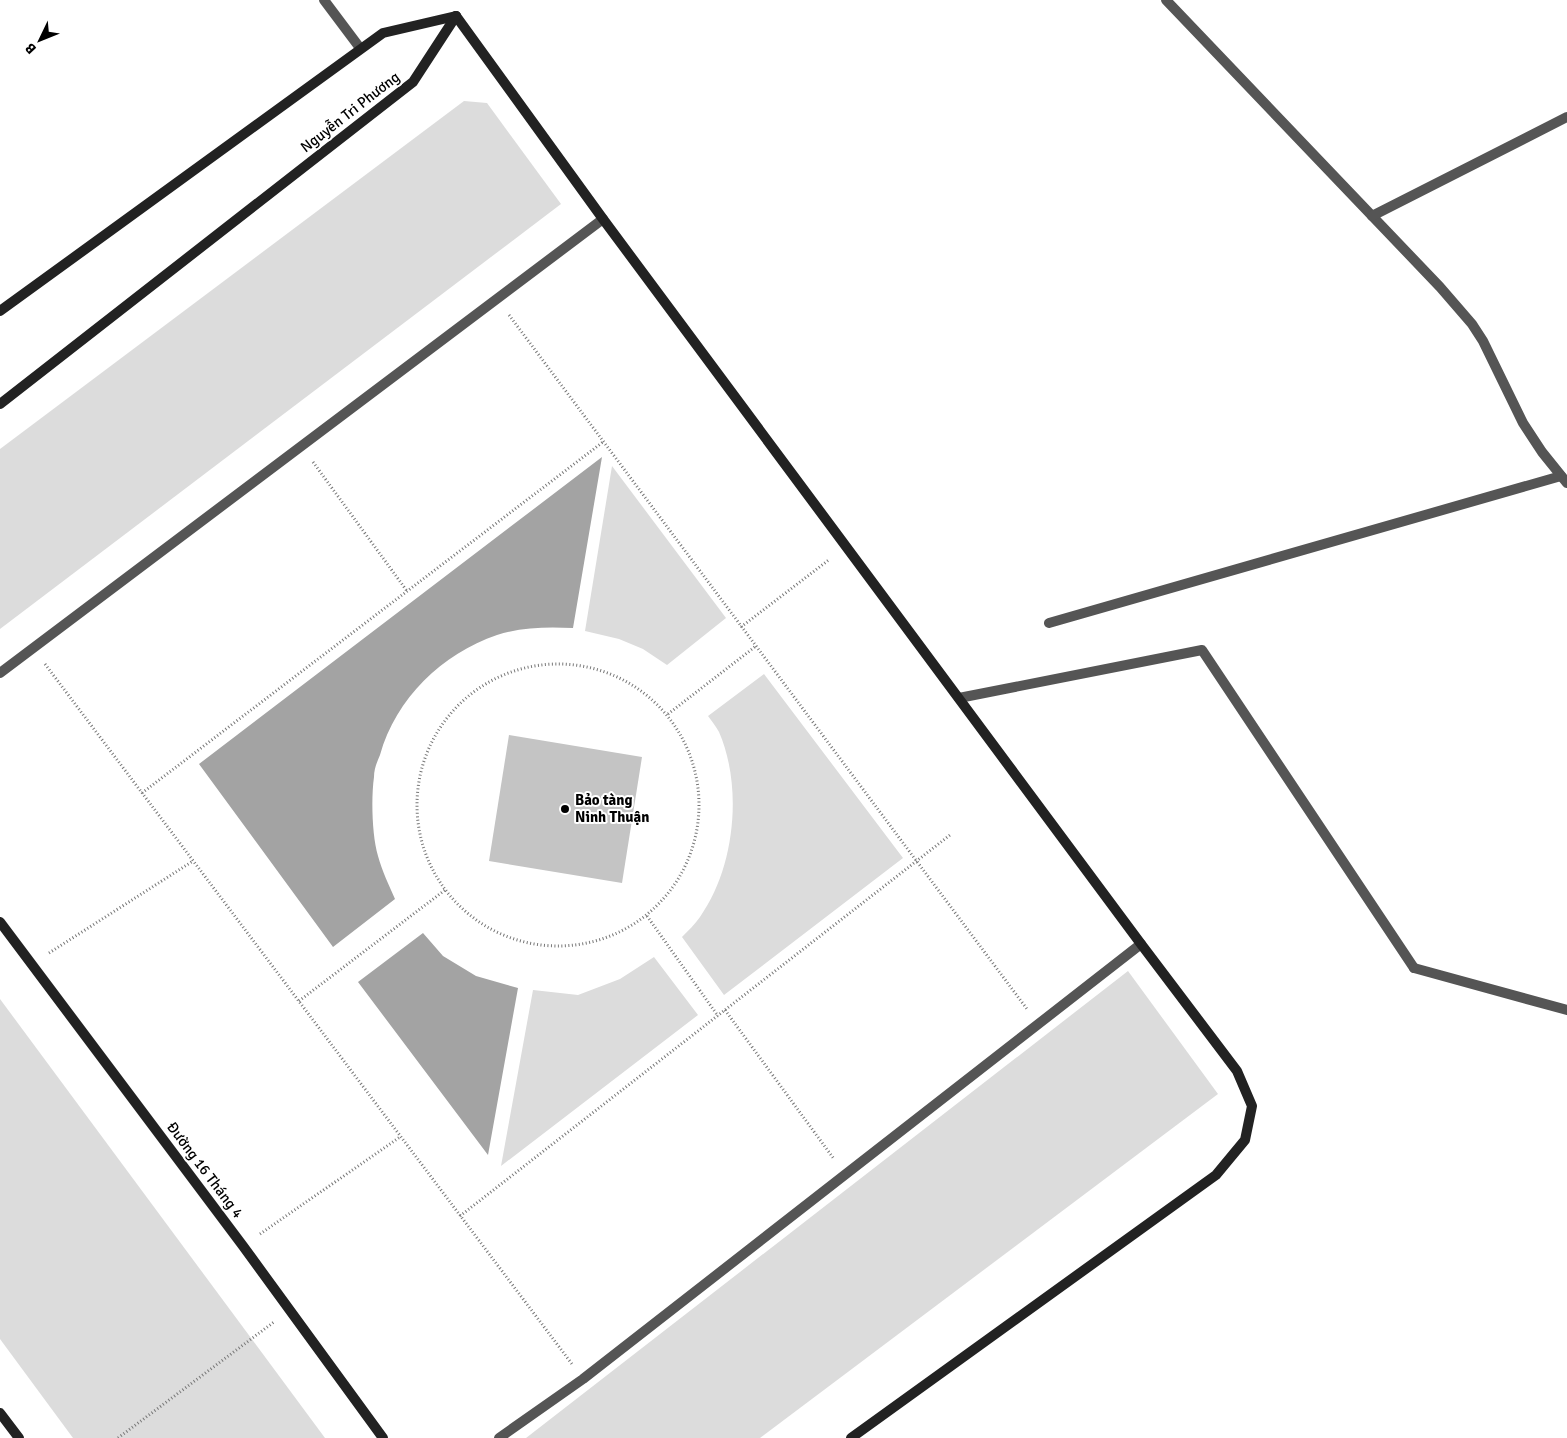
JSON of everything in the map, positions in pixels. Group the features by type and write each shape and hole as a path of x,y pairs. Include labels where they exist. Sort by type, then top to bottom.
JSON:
{"street":[{"path":"324,0 360,48"},
{"path":"1049,623 1564,479 1542,452 1523,423 1483,341 1472,324 1440,287 1166,0"},
{"path":"0,311 383,33 456,16 603,219 1141,944 1237,1070 1252,1106 1245,1140 1216,1175 851,1438"},
{"name":"Nguyễn Tri Phương","path":"0,404 413,82 456,16"},
{"path":"1372,216 1567,118"},
{"path":"0,673 603,219"},
{"path":"959,698 1202,650 1414,968 1567,1010"},
{"name":"Đường 16 Tháng 4","path":"0,922 243,1246 383,1438"},
{"path":"499,1438 583,1378 1141,944"},
{"path":"0,1413 19,1438"}],"path":[{"path":"497,299 1038,1024"},
{"path":"142,793 603,442"},
{"path":"302,446 407,591"},
{"path":"741,627 847,547"},
{"path":"668,714 756,646"},
{"path":"34,649 583,1378"},
{"path":"536,663 585,664 631,682 668,714 691,753 700,797 696,842 678,883 647,916 608,939 564,947 518,941 478,922 445,890 422,847 416,799 426,751 452,709 467,697 490,679 536,663"},
{"path":"460,1216 950,835"},
{"path":"31,964 193,861"},
{"path":"299,1002 445,890"},
{"path":"647,916 718,1016"},
{"path":"726,1010 845,1174"},
{"path":"243,1246 400,1136"},
{"path":"118,1438 290,1310"}],"shaded area":[{"path":"464,101 487,103 561,204 0,629 0,449"},
{"path":"602,457 573,628 516,630 477,643 440,666 410,697 397,715 387,734 375,768 373,786 374,838 382,867 395,899 333,947 199,764"},
{"path":"612,466 726,618 667,665 643,649 619,639 585,631"},
{"path":"764,674 903,858 724,995 682,937 698,920 712,897 728,851 732,827 733,802 727,754 719,732 708,716"},
{"path":"423,933 443,956 476,976 518,988 488,1155 358,982"},
{"path":"654,957 698,1015 501,1166 533,990 578,995 620,979"},
{"path":"1128,971 1218,1094 760,1438 526,1438"},
{"path":"0,999 325,1438 73,1438 0,1339"}],"building":[{"name":"Bảo tàng Ninh Thuận","path":"509,735 642,757 622,883 489,861"}],"place":[{"name":"Bảo tàng Ninh Thuận","path":"565,809"}]}
